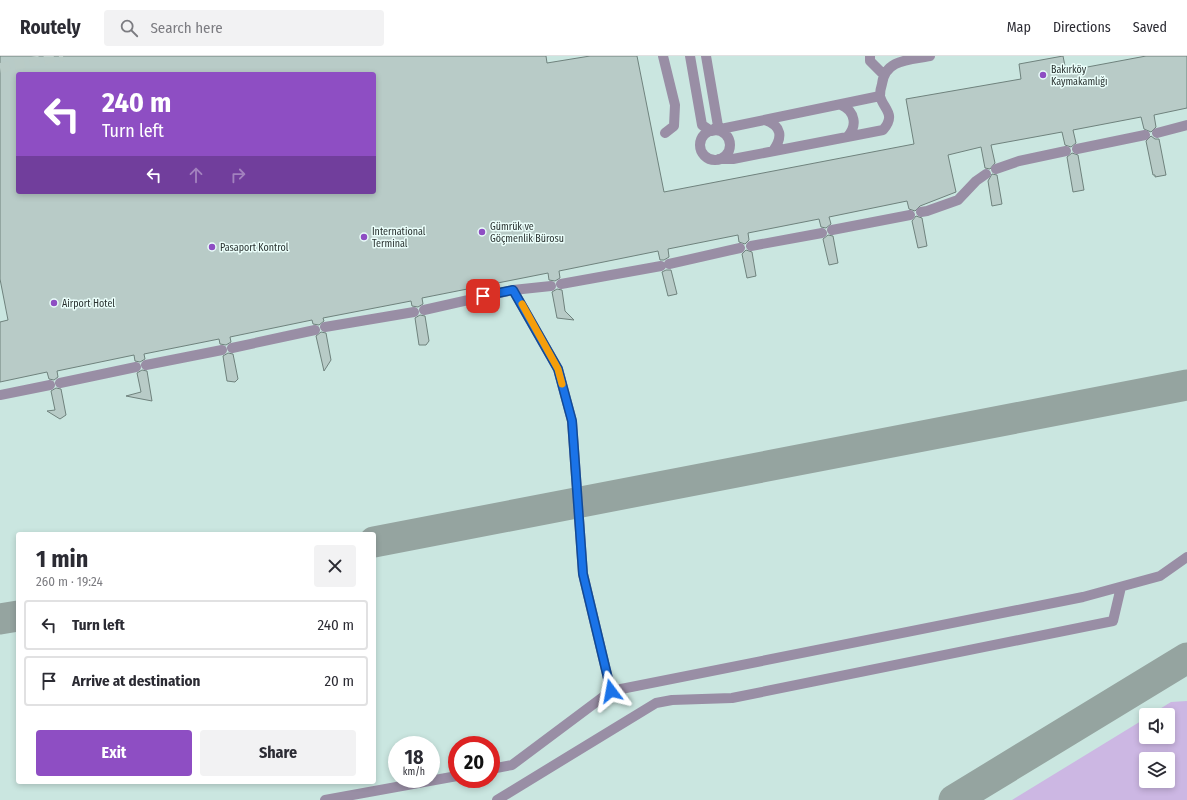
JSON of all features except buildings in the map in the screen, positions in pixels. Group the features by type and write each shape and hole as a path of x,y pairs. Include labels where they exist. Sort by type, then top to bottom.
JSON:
{"lane":[{"path":"663,56 675,105 674,126 665,133"},
{"path":"690,56 702,125 711,131 720,131 728,137 729,151 719,160"},
{"path":"706,56 718,126 703,137 701,141 702,151 709,158 719,160 733,159 883,130 886,126 888,112 880,96 883,74 899,59 930,56"},
{"path":"870,56 872,65 883,74"},
{"path":"711,131 880,96"},
{"path":"841,105 852,112 854,119 851,133 846,137"},
{"path":"765,120 775,125 780,133 778,145 773,151"},
{"path":"1157,132 1187,125"},
{"path":"1077,149 1145,135"},
{"path":"996,169 1019,161 1066,151"},
{"path":"921,212 928,212 958,200 976,181 986,174"},
{"path":"832,230 910,214"},
{"path":"751,246 822,233"},
{"path":"424,310 513,290 556,285 665,265 740,248"},
{"path":"513,290 558,369 572,421 583,574 611,691"},
{"path":"325,327 414,312"},
{"path":"232,348 315,330"},
{"path":"0,395 222,350"},
{"path":"500,767 512,765 611,691 1076,599 1160,576 1187,557"},
{"path":"497,800 656,703 672,700 732,698 1113,621 1121,587"},
{"path":"325,800 448,778"}],"shaded area":[{"path":"0,56 1187,56 1187,800 0,800"},
{"path":"1187,701 1187,800 1012,800 1139,722 1139,744 1175,744 1175,708 1161,708 1171,702"}],"taxiway":[{"path":"376,542 1187,385"},
{"path":"0,619 16,616"},
{"path":"954,800 1187,658"}],"tunnel":[{"path":"0,68 63,56"}],"slow traffic":[{"path":"522,304 558,369 562,384"}],"place":[{"name":"Bakırköy Kaymakamlığı","path":"1043,75"},
{"name":"Gümrük ve Göçmenlik Bürosu","path":"482,232"},
{"name":"International Terminal","path":"364,237"},
{"name":"Pasaport Kontrol","path":"212,247"},
{"name":"Airport Hotel","path":"54,303"}],"route":[{"path":"483,296 513,290 558,369 572,421 582,542 583,574 611,691"}]}
